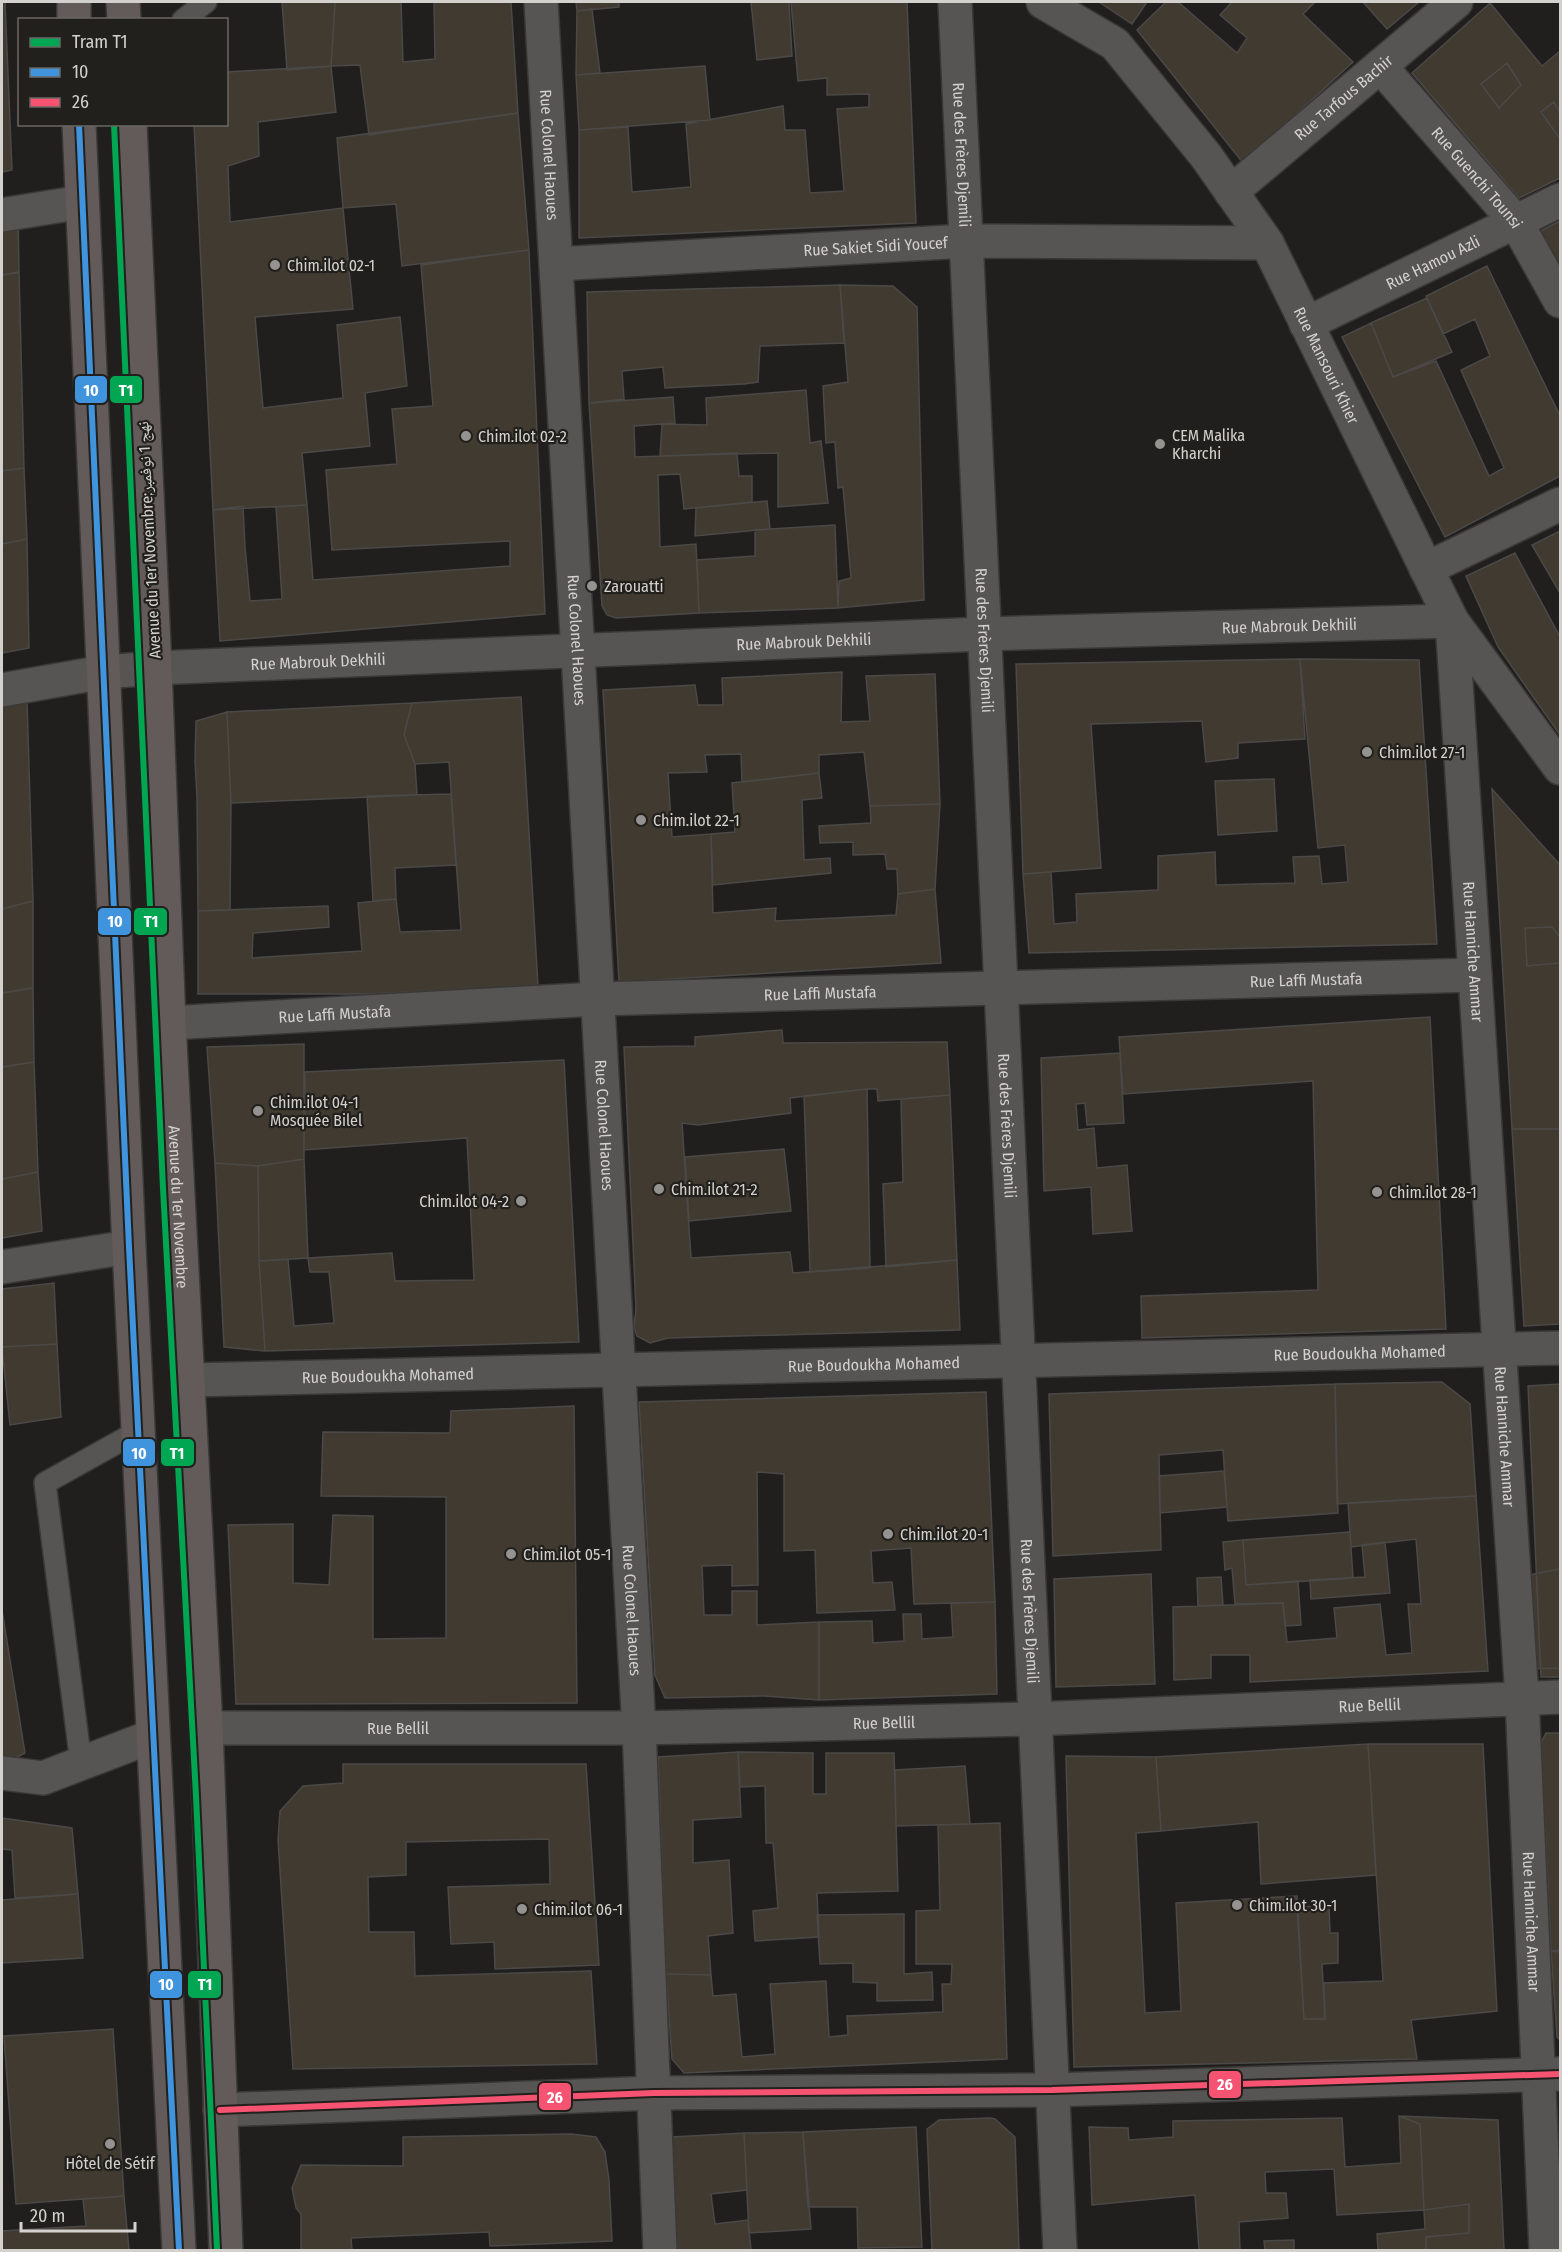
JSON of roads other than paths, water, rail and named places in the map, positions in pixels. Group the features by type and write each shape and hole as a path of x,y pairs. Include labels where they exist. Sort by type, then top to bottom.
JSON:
{"main road":[{"path":"74,2 74,18"},
{"path":"123,2 124,18"},
{"path":"79,126 129,1247 140,1430 179,2250"},
{"name":"Avenue du 1er Novembre;نهج 1 نوفمبر","path":"130,126 155,668"},
{"name":"Avenue du 1er Novembre","path":"155,668 169,1023 206,1728 226,2250"}],"street":[{"name":"Rue Colonel Haoues","path":"541,2 639,1728 660,2250"},
{"name":"Rue des Frères Djemili","path":"956,2 1060,2250"},
{"name":"Rue Mansouri Khier","path":"1043,2 1115,44 1206,156 1267,243 1452,621 1560,768"},
{"name":"Rue Tarfous Bachir","path":"1231,192 1456,2"},
{"name":"Rue Guenchi Tounsi","path":"1380,66 1516,222 1560,301"},
{"name":"Rue Hamou Azli","path":"1306,324 1560,200"},
{"path":"2,215 82,202"},
{"name":"Rue Sakiet Sidi Youcef","path":"556,264 966,241 1267,243"},
{"path":"1426,569 1560,504"},
{"name":"Rue Mabrouk Dekhili","path":"2,690 104,672 155,668 984,634 1452,621"},
{"name":"Rue Hanniche Ammar","path":"1452,621 1522,1698 1549,2075 1546,2250"},
{"name":"Rue Laffi Mustafa","path":"169,1023 597,999 1474,975"},
{"path":"2,1267 129,1247"},
{"name":"Rue Boudoukha Mohamed","path":"187,1380 1560,1348"},
{"name":"Rue Bellil","path":"206,1728 639,1728 1034,1719 1560,1697"},
{"path":"2,1773 43,1778 153,1736"},
{"path":"220,2110 654,2093 1052,2090 1549,2075"}],"lane":[{"path":"186,18 206,2"},
{"path":"81,1763 45,1483 140,1430"}],"tram line":[{"name":"T1","path":"114,126 163,1188 196,1796 217,2250"}],"place":[{"name":"Chim.ilot 02-1","path":"275,265"},
{"name":"Chim.ilot 02-2","path":"466,436"},
{"name":"CEM Malika Kharchi","path":"1160,444"},
{"name":"Zarouatti","path":"592,586"},
{"name":"Chim.ilot 27-1","path":"1367,752"},
{"name":"Chim.ilot 22-1","path":"641,820"},
{"name":"Chim.ilot 04-1 Mosquée Bilel","path":"258,1111"},
{"name":"Chim.ilot 21-2","path":"659,1189"},
{"name":"Chim.ilot 28-1","path":"1377,1192"},
{"name":"Chim.ilot 04-2","path":"521,1201"},
{"name":"Chim.ilot 20-1","path":"888,1534"},
{"name":"Chim.ilot 05-1","path":"511,1554"},
{"name":"Chim.ilot 30-1","path":"1237,1905"},
{"name":"Chim.ilot 06-1","path":"522,1909"},
{"name":"Hôtel de Sétif","path":"110,2144"}]}
